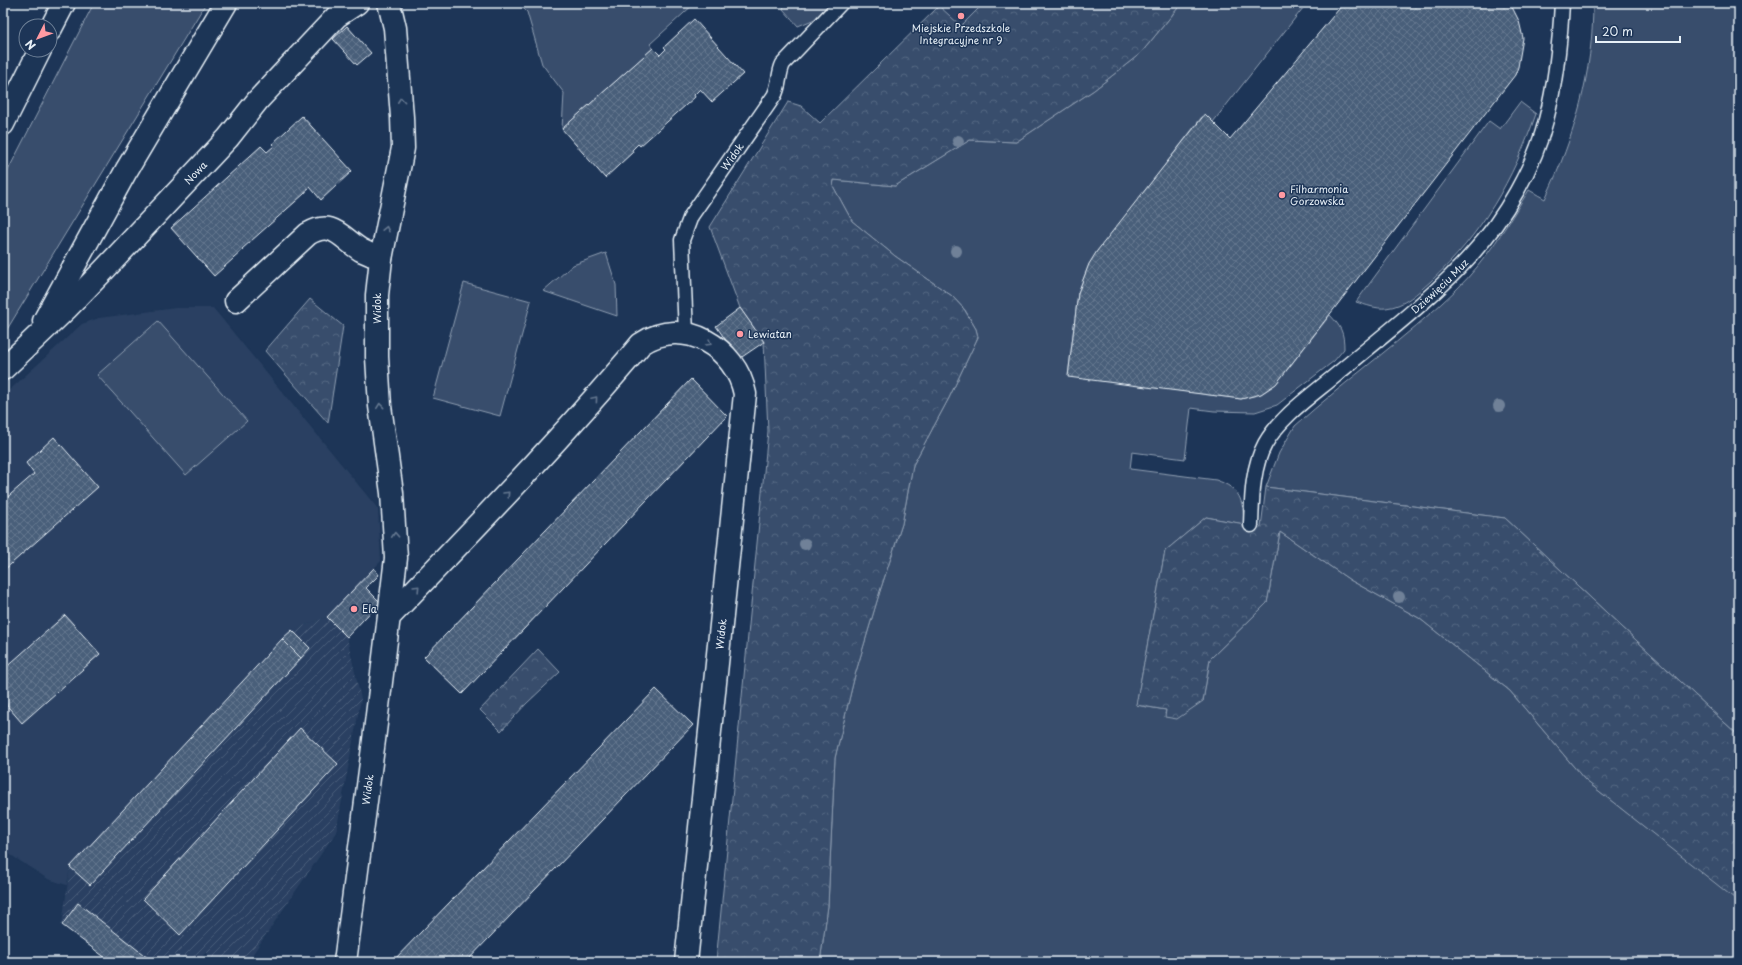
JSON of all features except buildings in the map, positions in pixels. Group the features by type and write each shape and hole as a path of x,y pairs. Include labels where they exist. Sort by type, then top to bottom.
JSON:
{"street":[{"path":"56,18 64,3"},
{"name":"Nowa","path":"32,341 126,171 226,3"},
{"name":"Nowa","path":"3,369 103,271 228,138 258,100 337,16 357,3"},
{"name":"Widok","path":"345,962 390,616 396,558 392,493 380,406 377,357 377,295 381,259 403,148 395,28 389,3"},
{"path":"3,124 36,58"},
{"path":"236,301 308,234 317,229 327,228 335,231 360,250 381,259"},
{"name":"Widok","path":"390,616 589,406 641,344 652,337 664,334 675,332 686,333 708,343 727,357 734,365 740,376 745,394 686,962"}],"lane":[{"name":"Widok","path":"686,333 682,240 685,228 691,216 774,96 778,86 779,72 783,64 841,3"},
{"name":"Dziewięciu Muz","path":"1251,525 1252,497 1258,462 1265,444 1282,423 1305,400 1421,304 1451,276 1474,253 1503,214 1532,158 1546,121 1558,58 1562,3"}],"shaded area":[{"name":"Miejskie Przedszkole Integracyjne nr 9","path":"936,3 984,3 961,26"},
{"path":"176,308 213,308 378,509 381,561 327,617 293,630 70,867 67,885 48,879 3,850 3,396 82,324 99,318"},
{"path":"327,617 347,637 361,699 336,832 248,961 216,962 206,952 198,962 111,962 62,925 70,867 282,639 292,630"}],"green space":[{"path":"94,3 206,3 3,336 3,180"},
{"path":"518,3 695,3 650,44 653,48 562,129 564,93 542,64 527,12"},
{"path":"785,3 830,3 815,19 798,26 783,9"},
{"path":"984,3 1182,3 1141,53 1094,90 1016,142 970,140 895,186 834,180 833,186 852,221 895,256 952,296 964,309 976,329 978,337 949,398 913,465 902,524 855,675 835,758 828,906 820,962 716,962 768,431 764,342 740,308 710,227 788,102 801,106 820,123 939,6 961,26"},
{"path":"1182,3 1307,3 1213,122 1204,114 1089,264 1078,293 1068,376 1241,399 1261,394 1276,384 1330,315 1341,330 1344,349 1334,361 1277,405 1255,412 1214,411 1191,408 1185,459 1132,452 1130,469 1216,480 1231,487 1239,496 1243,508 1244,524 1206,517 1165,551 1136,705 1166,710 1165,714 1203,701 1210,659 1267,603 1280,532 1350,580 1419,618 1510,691 1585,780 1738,900 1739,962 820,962 828,906 835,758 855,675 902,524 913,465 949,398 978,337 976,329 965,310 952,296 895,256 852,221 833,186 834,180 895,186 970,140 1016,142 1094,90 1141,53"},
{"path":"1593,3 1739,3 1739,736 1505,518 1266,487 1279,453 1295,426 1437,308 1467,279 1486,255 1529,190 1545,199 1565,152 1580,104 1590,54"},
{"path":"1520,102 1536,114 1527,138 1506,184 1494,205 1465,245 1449,264 1415,295 1405,302 1393,307 1378,308 1356,302 1489,121 1500,129"},
{"path":"606,253 616,285 617,316 543,291 573,265"},
{"path":"464,283 531,301 500,416 433,398"},
{"path":"310,299 343,326 328,423 265,351"},
{"path":"158,321 247,421 186,475 97,375"},
{"path":"1266,487 1505,518 1739,736 1739,902 1585,780 1510,691 1419,618 1350,580 1280,532 1267,603 1210,659 1203,701 1177,719 1165,717 1166,710 1136,705 1165,551 1206,517 1261,527"},
{"path":"538,649 560,672 526,704 501,731 480,710"}],"place":[{"name":"Miejskie Przedszkole Integracyjne nr 9","path":"961,16"},
{"name":"Filharmonia Gorzowska","path":"1282,195"},
{"name":"Lewiatan","path":"740,334"},
{"name":"Ela","path":"354,609"}]}
